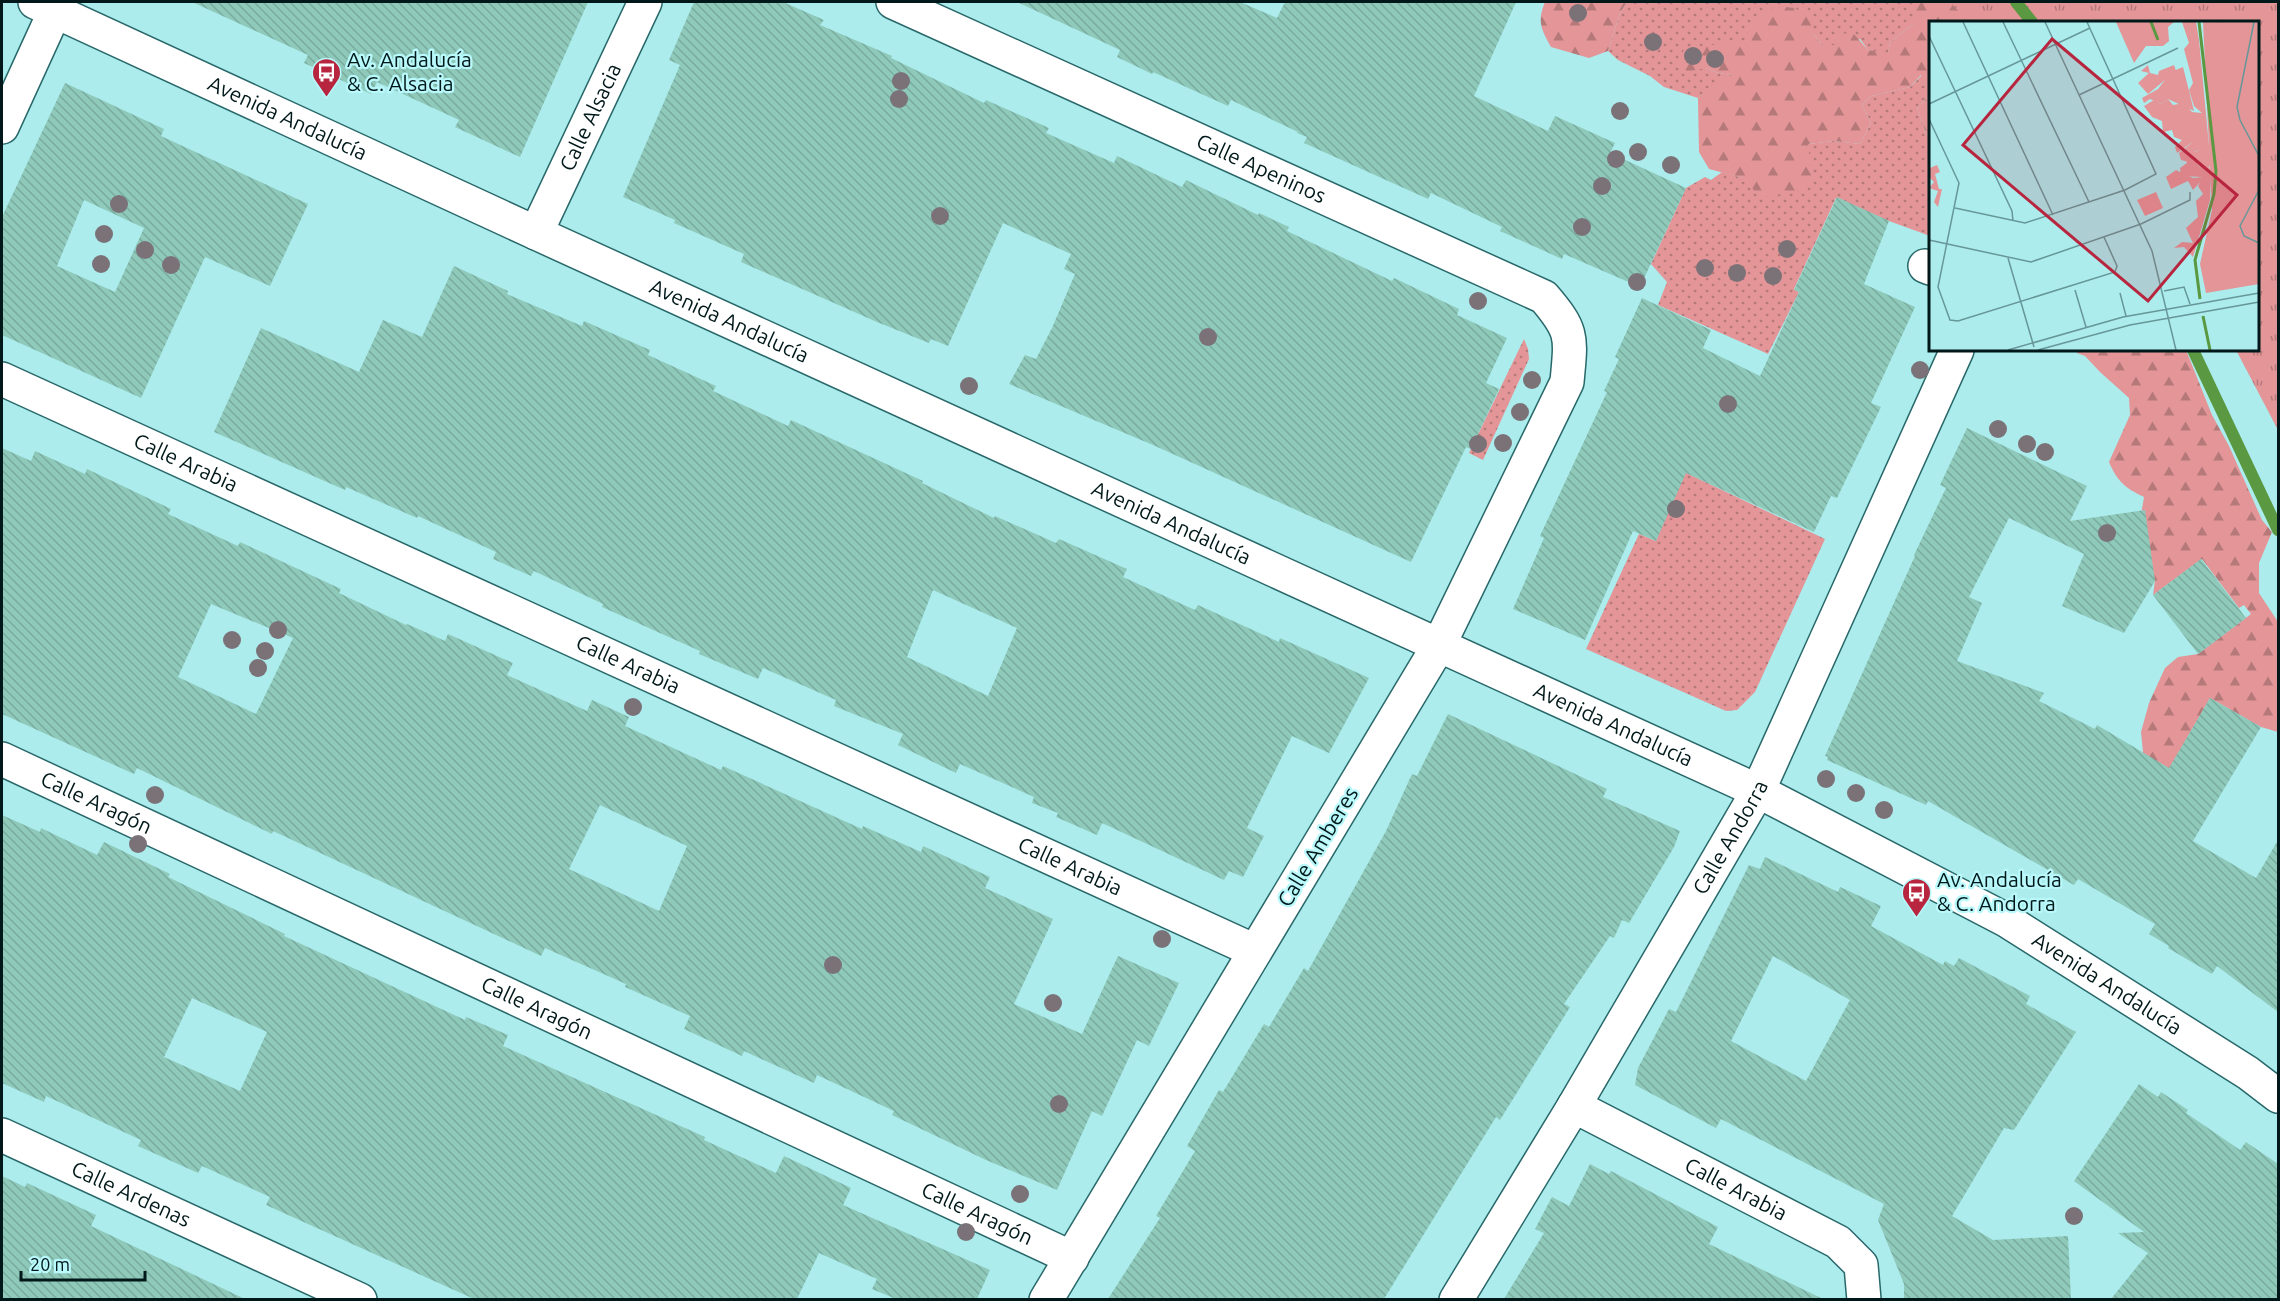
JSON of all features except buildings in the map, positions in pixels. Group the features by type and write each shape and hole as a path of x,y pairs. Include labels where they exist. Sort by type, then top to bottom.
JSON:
{"street":[{"name":"Calle Alsacia","path":"536,233 645,2"},
{"name":"Calle Apeninos","path":"893,2 1544,297 1561,316 1571,340 1567,382"},
{"name":"Avenida Andalucía","path":"45,6 536,233 1758,791 2006,920 2247,1072 2278,1096"},
{"path":"2,128 45,6"},
{"name":"Calle Andorra","path":"1456,1299 1574,1106 1758,791 1957,351"},
{"name":"Calle Arabia","path":"2,379 1255,951"},
{"name":"Calle Amberes","path":"1046,1299 1439,645 1567,382"},
{"name":"Calle Aragón","path":"2,759 1072,1258"},
{"name":"Calle Arabia","path":"1574,1106 1838,1242 1861,1265 1864,1299"},
{"name":"Calle Ardenas","path":"2,1135 360,1299"}],"green space":[{"path":"1545,2 1627,2 1620,13 1608,51 1589,58 1551,47 1541,25"},
{"path":"1627,2 1913,2 1913,24 1890,42 1888,54 1868,50 1860,39 1835,45 1822,45 1813,33 1747,41 1706,68 1718,73 1733,75 1714,84 1698,98 1664,87 1650,76 1618,60 1608,51 1620,13"},
{"path":"1913,2 1980,2 1989,21 1929,21 1929,88 1921,75 1910,87 1871,96 1862,105 1871,123 1860,144 1834,141 1808,144 1812,176 1804,188 1760,197 1743,178 1709,169 1699,152 1698,98 1714,83 1732,75 1706,68 1687,72 1678,60 1685,48 1746,41 1749,28 1775,6 1795,8 1810,18 1813,33 1822,45 1835,45 1838,35 1852,32 1868,50 1888,53 1890,42 1913,24"},
{"path":"1950,2 2278,2 2278,430 2237,351 2259,351 2259,21 1968,21"},
{"path":"1922,75 1929,88 1929,96 1917,108 1929,138 1929,236 1836,198 1794,289 1799,292 1768,354 1658,305 1667,282 1651,264 1686,188 1705,177 1711,180 1722,172 1743,178 1808,144 1834,141 1860,144 1871,123 1862,105 1871,96 1910,87"},
{"path":"1929,96 1929,138 1926,133 1917,108"},
{"path":"1524,339 1529,359 1483,460 1469,453"},
{"path":"2076,351 2186,351 2212,415 2229,446 2262,520 2272,532 2259,563 2259,593 2278,622 2278,732 2261,727 2210,698 2166,775 2144,762 2141,732 2149,703 2165,668 2178,657 2198,654 2251,614 2244,605 2239,608 2202,559 2153,595 2155,581 2138,533 2144,497 2122,483 2109,462 2130,415 2129,398 2085,356"},
{"path":"1678,469 1825,539 1755,692 1737,710 1726,711 1586,649 1639,534 1656,541"}],"waterway":[{"path":"2016,2 2031,21"},
{"path":"2193,351 2278,530"}],"place":[{"name":"Av. Andalucía & C. Alsacia","path":"326,98"},
{"name":"Av. Andalucía & C. Andorra","path":"1916,918"}]}
